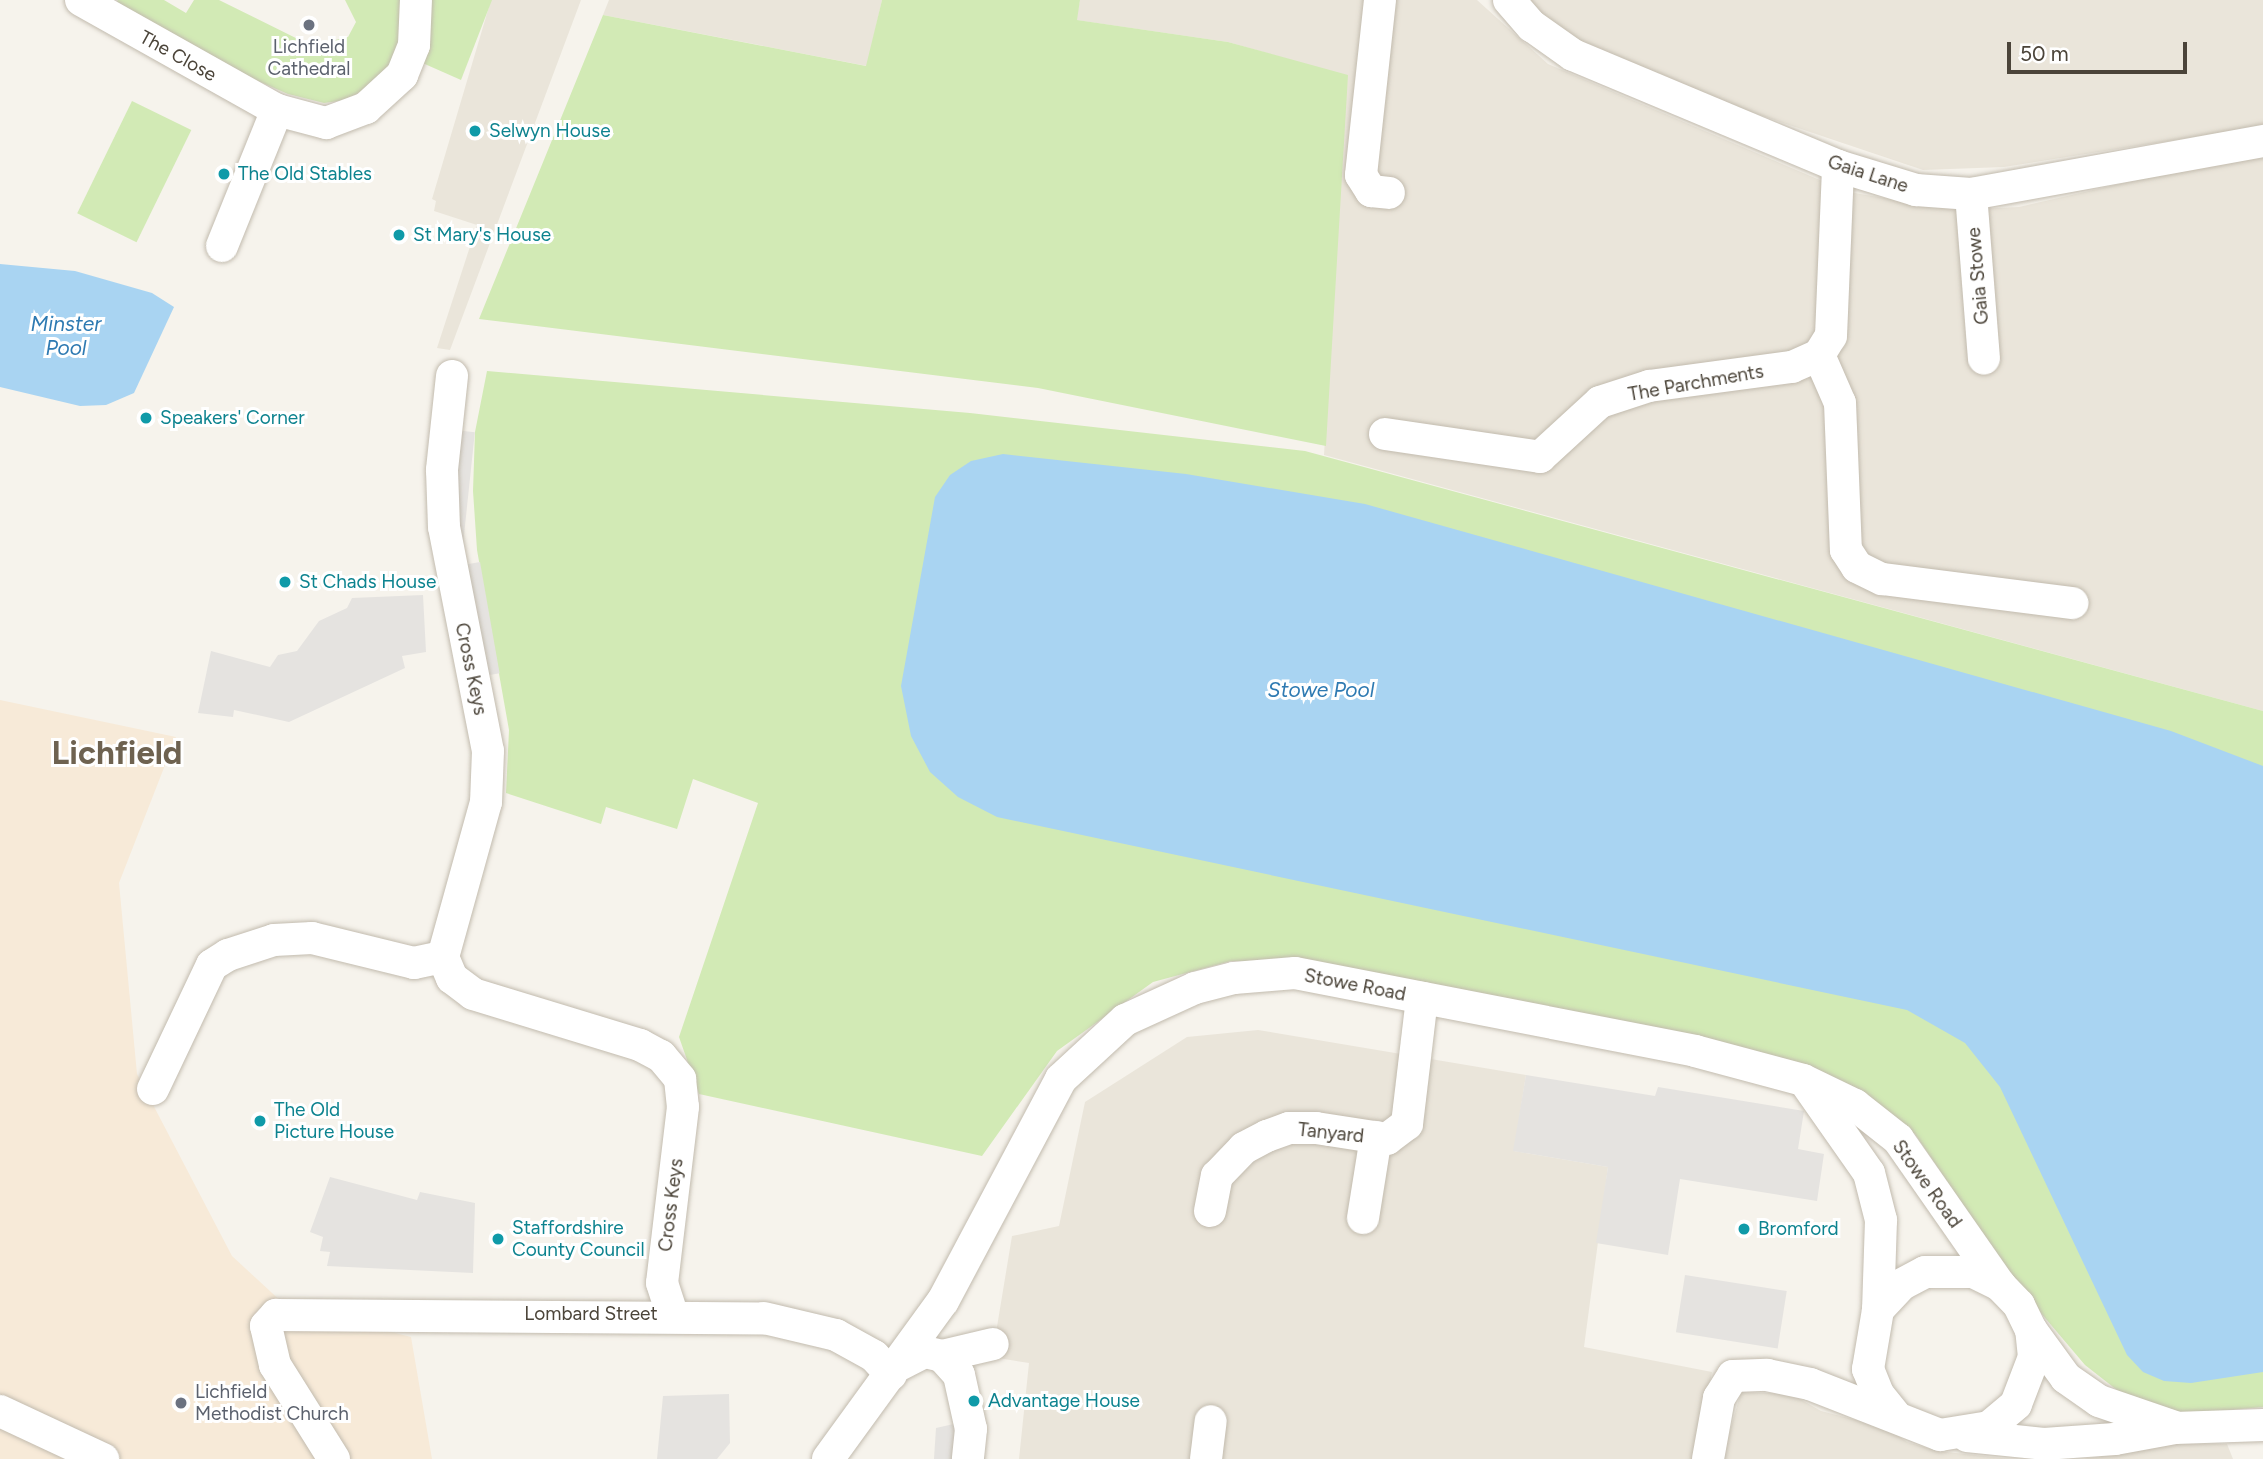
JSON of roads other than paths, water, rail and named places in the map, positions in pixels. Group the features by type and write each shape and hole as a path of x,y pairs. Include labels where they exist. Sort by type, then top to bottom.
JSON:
{"street":[{"name":"The Close","path":"81,0 276,110 326,122 366,108 402,75 414,45 416,0"},
{"path":"1380,0 1361,175 1371,191 1389,193"},
{"name":"Gaia Lane","path":"1509,0 1532,26 1573,55 1838,166 1916,190 1971,194 2263,141"},
{"path":"222,246 276,110"},
{"path":"1838,166 1830,336 1819,355 1840,403 1846,550 1857,567 1882,579 2072,603"},
{"name":"Gaia Stowe","path":"1971,194 1984,358"},
{"name":"The Parchments","path":"1385,434 1540,457 1600,402 1649,387 1792,367 1819,355"},
{"name":"Cross Keys","path":"452,376 442,470 444,527 488,751 485,802 443,957 452,978 473,994 640,1045 661,1056 680,1079 683,1107 662,1283 672,1314"},
{"path":"153,1089 212,965 228,955 282,938 312,938 414,963 443,957"},
{"name":"Stowe Road","path":"828,1459 943,1301 1061,1079 1125,1020 1195,988 1295,973 1695,1051 1803,1080 1856,1105 1898,1139 2000,1285"},
{"name":"Tanyard","path":"1210,1211 1217,1176 1244,1148 1267,1136 1289,1128 1316,1128 1387,1139 1407,1124 1422,998"},
{"name":"Stowe Road","path":"1803,1080 1842,1128 1869,1173 1881,1220 1878,1310"},
{"path":"1363,1218 1376,1137"},
{"path":"1894,1414 1878,1394 1868,1354 1878,1310 1901,1285 1925,1272 1963,1270 2000,1285 2019,1305 2031,1330 2066,1378 2099,1401 2175,1428"},
{"name":"Lombard Street","path":"334,1459 275,1364 266,1326 276,1315 672,1314 801,1323 846,1340 895,1370"},
{"path":"1962,1435 1989,1427 2016,1404 2034,1357 2031,1330"},
{"path":"895,1370 925,1352 942,1356 993,1344"},
{"path":"1810,1384 1842,1378 1868,1354"},
{"path":"942,1356 959,1375 971,1429 968,1459"},
{"path":"1708,1459 1719,1398 1733,1376 1767,1375 1810,1384 1894,1414 1913,1427 2044,1444 2115,1439 2175,1428 2263,1429"},
{"path":"0,1411 103,1459"},
{"path":"1206,1459 1211,1421"}],"water":[{"name":"Minster Pool","path":"0,264 75,271 152,293 174,307 134,393 106,405 80,406 0,387"},
{"name":"Stowe Pool","path":"1003,454 1186,474 1365,504 2171,731 2263,766 2263,1372 2191,1383 2164,1381 2143,1372 2127,1355 2000,1087 1965,1043 1907,1010 997,817 958,797 930,772 911,736 901,686 935,497 950,475 971,461"}],"place":[{"name":"Lichfield Cathedral","path":"309,25"},
{"name":"Selwyn House","path":"475,131"},
{"name":"The Old Stables","path":"224,174"},
{"name":"St Mary's House","path":"399,235"},
{"name":"Speakers' Corner","path":"146,418"},
{"name":"St Chads House","path":"285,582"},
{"name":"The Old Picture House","path":"260,1121"},
{"name":"Bromford","path":"1744,1229"},
{"name":"Staffordshire County Council","path":"498,1239"},
{"name":"Advantage House","path":"974,1401"},
{"name":"Lichfield Methodist Church","path":"181,1403"}],"district":[{"name":"Lichfield","path":"117,753"}]}
